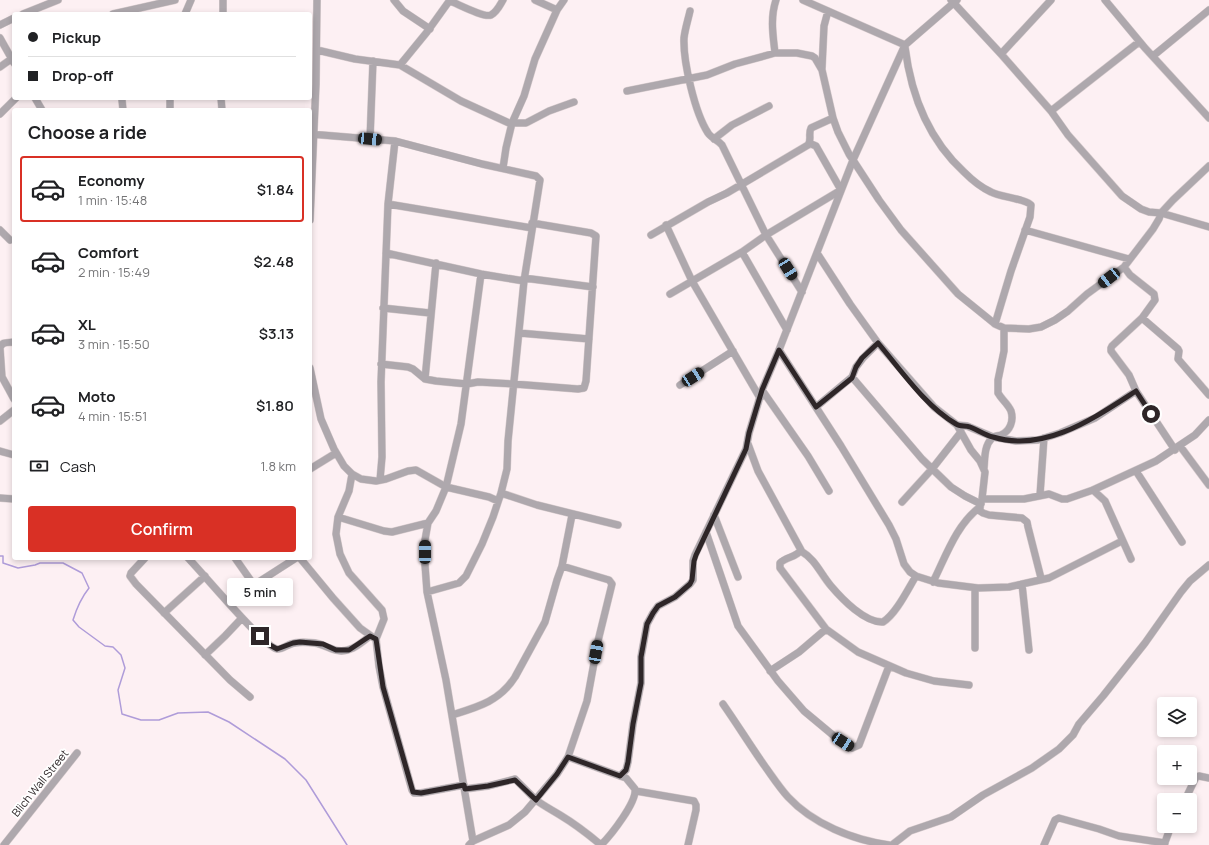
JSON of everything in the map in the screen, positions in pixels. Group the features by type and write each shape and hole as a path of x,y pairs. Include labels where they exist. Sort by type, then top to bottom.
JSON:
{"street":[{"path":"28,12 58,0"},
{"path":"122,12 175,0"},
{"path":"186,12 191,0"},
{"path":"223,0 223,12"},
{"path":"317,0 317,50 313,66 312,134 395,141 536,176 539,178 540,183 524,279 508,441 507,469 501,493 482,544 466,576 459,583 427,592"},
{"path":"394,0 403,10 430,29"},
{"path":"400,65 430,29 450,1 485,16 492,15 503,0"},
{"path":"535,0 557,10"},
{"path":"502,168 512,123 524,96 535,59 557,10 564,0"},
{"path":"774,53 772,27 776,0"},
{"path":"803,0 905,44"},
{"path":"1001,54 1051,0"},
{"path":"1105,0 1140,42 1209,118"},
{"path":"620,776 626,770 628,762 633,724 641,683 641,657 647,624 658,606 675,597 690,584 692,580 694,561 714,515 743,457 761,394 841,190 905,44 954,1 1051,111 1068,136 1122,196 1133,205 1149,212 1161,213 1209,227"},
{"path":"1153,56 1209,10"},
{"path":"690,11 684,38 688,79 705,128 709,135 722,145 766,235 802,292"},
{"path":"822,70 823,36 828,11"},
{"path":"0,25 12,19"},
{"path":"0,38 12,58"},
{"path":"1051,111 1140,42"},
{"path":"905,44 911,82 921,110 936,141 954,163 974,182 991,193 1030,203 1031,212 1011,271 996,324"},
{"path":"317,50 400,65 461,101 512,123 526,123 550,111 574,102"},
{"path":"627,91 707,75 735,64 774,53 797,53 816,58 822,70 833,118 838,132 853,160 901,230 958,294 996,324 1004,328 1030,329 1041,327 1055,320 1124,267 1153,229 1161,213 1209,166"},
{"path":"0,67 12,61"},
{"path":"370,139 373,61"},
{"path":"0,114 14,100"},
{"path":"122,100 122,108"},
{"path":"714,139 732,125 769,106"},
{"path":"810,143 809,132 811,128 833,118"},
{"path":"380,480 382,457 381,364 383,308 388,204 395,141"},
{"path":"810,143 816,146 841,190"},
{"path":"651,235 666,225 741,185 810,143"},
{"path":"670,294 742,252 766,235 841,190"},
{"path":"381,364 408,367 413,369 425,379 436,381 467,384 478,382 578,389 584,388 586,381 596,238 595,235 591,233 532,226 388,204"},
{"path":"666,225 692,281 733,351 761,394 808,456 829,491"},
{"path":"0,230 10,240"},
{"path":"1025,230 1129,259"},
{"path":"742,252 787,330"},
{"path":"386,253 481,274 593,287"},
{"path":"817,253 850,304 878,343 934,407 959,429 984,468 986,472 980,511 985,515 1018,516 1025,520 1028,526 1041,578"},
{"path":"425,379 430,313 436,263"},
{"path":"1124,267 1130,275 1154,294 1155,297 1153,304 1142,318 1111,348 1113,355 1129,375 1136,391 1178,448 1209,485"},
{"path":"481,274 461,424 446,487 436,511 428,523 425,546 427,592 441,652 465,787 471,843 509,825 525,812 536,800 557,774 568,757 587,700 598,641 612,584 609,580 562,566"},
{"path":"383,308 430,313"},
{"path":"1142,318 1178,349 1178,359 1209,395"},
{"path":"984,468 987,445 993,437 1006,431 1012,422 1010,409 998,393 998,380 1004,351 1004,328"},
{"path":"519,333 589,339"},
{"path":"12,342 4,343 0,348 2,377 12,396"},
{"path":"816,407 852,378 856,367 862,358 878,343"},
{"path":"779,350 842,446 889,525 896,539 906,568 916,576 953,586 975,588 1009,587 1056,575 1122,541"},
{"path":"680,385 733,351"},
{"path":"852,378 932,469 951,487 965,496 981,503 1049,494 1062,499 1067,499 1093,490 1156,462 1195,435 1209,420"},
{"path":"312,380 321,419 336,453 352,474 361,479 380,480 416,470 446,487 489,497 498,502"},
{"path":"902,502 932,469 959,429 968,426 993,437 1016,441 1038,440 1060,433 1095,418 1136,391"},
{"path":"0,421 12,412"},
{"path":"1040,496 1044,438"},
{"path":"748,442 750,452 758,471 801,551 810,556 831,586 849,606 874,622 882,622 889,617 902,600 916,576"},
{"path":"0,451 12,454"},
{"path":"312,468 336,453"},
{"path":"1136,471 1182,542"},
{"path":"190,560 242,618 268,644 277,649 300,642 323,644 336,650 349,650 373,638 384,619 382,610 348,573 340,554 336,534 338,517 349,491 352,474"},
{"path":"1093,490 1105,501 1131,559"},
{"path":"501,493 537,506 618,525"},
{"path":"0,498 12,499"},
{"path":"934,582 960,529 981,503"},
{"path":"452,715 486,704 510,684 545,622 556,580 562,566 572,514"},
{"path":"714,515 738,577"},
{"path":"338,517 392,532 428,523"},
{"path":"706,532 738,626 770,671 804,711 834,736 852,748 859,745 889,666"},
{"path":"801,551 780,563 780,568 826,629 858,652 906,673 934,681 969,685"},
{"path":"143,560 131,572 130,576 147,597 230,680 250,697"},
{"path":"236,560 254,585"},
{"path":"231,605 254,585 293,560"},
{"path":"302,560 360,628 373,638 383,687 413,792 421,793 465,787 488,786 515,780 544,807 575,824 601,845 612,834 622,819 636,791"},
{"path":"723,704 775,780 788,797 802,810 841,832 857,839 890,845 910,831 951,817 983,795 1032,768 1059,750 1069,740 1079,724 1145,644 1181,592 1190,581 1209,566"},
{"path":"164,613 205,576"},
{"path":"1022,584 1029,650"},
{"path":"975,588 975,648"},
{"path":"205,655 242,618"},
{"path":"770,671 799,652 826,629"},
{"name":"Blich Wall Street","path":"4,845 77,753"},
{"path":"568,757 620,776 633,785 636,791"},
{"path":"1188,793 1196,777 1199,776 1209,778"},
{"path":"636,791 694,801 696,804 696,810 688,845"},
{"path":"1044,845 1054,820 1059,818 1119,836 1164,844 1168,833"}],"waterway":[{"path":"0,556 3,556 3,563 18,568 40,563 63,563 82,573 89,588 84,595 73,620 79,627 105,646 113,647 121,655 125,668 118,690 122,714 141,720 159,720 178,713 208,712 229,722 285,759 306,780 347,845"}],"route":[{"path":"260,636 268,644 277,649 293,643 313,642 342,651 349,650 370,636 376,639 383,687 413,792 421,793 464,785 465,789 488,786 514,779 517,780 536,800 544,788 557,774 568,757 620,776 626,770 640,690 641,657 647,624 658,606 675,597 690,584 692,580 696,555 743,457 762,390 779,350 816,407 852,378 856,367 862,358 878,343 911,383 934,407 957,425 968,426 993,437 1016,441 1038,440 1049,437 1095,418 1136,391 1151,414"}]}
